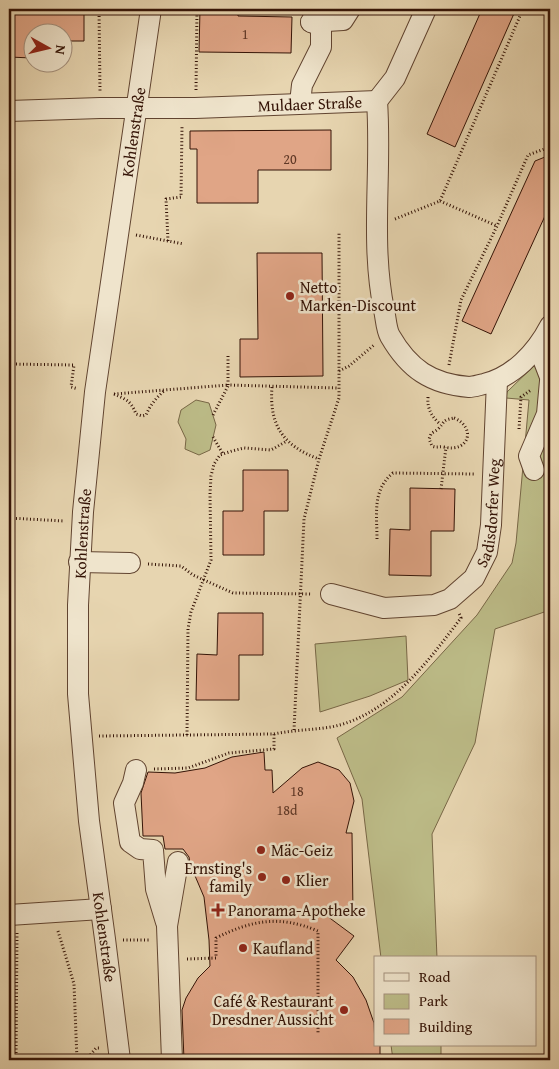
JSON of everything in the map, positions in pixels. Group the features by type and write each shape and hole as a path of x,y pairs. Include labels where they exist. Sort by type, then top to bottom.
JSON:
{"street":[{"name":"Kohlenstraße","path":"120,1060 89,821 81,736 77,651 82,522 95,392 151,9"},
{"path":"312,15 343,20 350,9"},
{"name":"Muldaer Straße","path":"9,111 189,107 301,94 377,101 395,78 426,9"},
{"path":"301,94 321,47 321,26 312,15"},
{"path":"377,101 379,137 376,228 379,284 389,334 412,366 440,382 471,387 497,381 518,368 538,346 550,326"},
{"path":"538,346 550,377"},
{"name":"Sadisdorfer Weg","path":"332,594 384,608 434,605 450,599 474,578 487,552 491,525 497,381"},
{"path":"534,470 529,456 547,414 550,381"},
{"path":"80,562 130,563"},
{"path":"136,770 124,804 130,842 140,849 153,850 156,889 167,933"},
{"path":"172,1060 167,933 178,862"},
{"path":"13,915 101,909"}],"path":[{"path":"99,9 100,108"},
{"path":"168,241 166,200 181,197 197,9"},
{"path":"376,228 440,201 523,9"},
{"path":"440,424 430,412 427,404 429,394 440,382 461,300 497,226 528,155 550,147"},
{"path":"440,201 497,226"},
{"path":"294,730 304,519 319,459 338,398 339,232"},
{"path":"136,235 184,244"},
{"path":"338,371 349,366 368,350"},
{"path":"213,415 228,385 228,356"},
{"path":"228,385 338,388"},
{"path":"272,387 272,414 278,428 287,441 296,448 319,459"},
{"path":"114,394 129,401 136,414 142,416 146,415 158,396 167,389"},
{"path":"454,418 462,421 466,428 467,436 464,443 458,448 446,448 442,446 436,448 429,442 431,434 446,419 454,418"},
{"path":"213,437 223,454"},
{"path":"187,735 188,629 191,612 211,560 211,476 214,464 223,454 244,448 271,450 287,441"},
{"path":"441,489 446,448"},
{"path":"377,539 378,493 384,480 393,473 494,474"},
{"path":"9,518 82,522"},
{"path":"154,564 181,566 233,593 332,594"},
{"path":"81,736 274,734 294,730 332,727 360,718 396,693 420,670 461,618"},
{"path":"136,770 188,768 229,753 274,749 274,734"},
{"path":"53,912 74,984 77,1060"},
{"path":"13,915 16,1060"},
{"path":"193,959 216,958 216,938 259,922 291,922 318,931 318,1033"},
{"path":"105,939 167,933"}],"green space":[{"path":"550,350 550,610 495,629 475,743 432,834 437,956 381,956 362,799 337,738 402,697 477,615 512,563 516,543 529,400 506,398 507,392"},
{"path":"196,400 209,403 216,425 210,450 199,455 185,449 186,439 178,422 181,410"},
{"path":"406,636 408,680 370,696 320,712 315,644"},
{"path":"391,1046 441,1046 441,1060 393,1060"}],"building":[{"path":"9,9 84,9 84,41 72,41 72,22 22,22 22,58 9,57"},
{"path":"200,9 238,9 238,16 292,17 291,53 199,52"},
{"path":"482,9 516,9 455,147 427,134"},
{"path":"331,130 331,170 258,170 258,203 197,203 197,149 190,149 190,131"},
{"path":"550,155 550,205 491,334 462,321 535,161"},
{"name":"Netto Marken-Discount","path":"257,253 322,253 323,376 240,377 240,339 258,339"},
{"path":"243,470 288,470 288,511 264,511 264,555 223,555 223,511 243,511"},
{"path":"410,488 455,489 454,531 431,531 431,576 389,575 390,529 410,530"},
{"path":"218,613 263,613 263,655 239,655 239,700 196,700 197,654 217,655"},
{"path":"264,752 265,770 272,770 273,793 302,768 318,762 339,770 350,783 354,801 346,833 352,833 353,915 327,916 354,936 336,960 353,977 366,1000 374,1023 374,1046 380,1046 380,1060 184,1060 182,1010 186,998 198,978 210,966 204,897 190,864 189,857 183,849 165,849 163,836 143,836 141,793 148,772 175,773 205,768 232,757"}],"place":[{"name":"Netto Marken-Discount","path":"290,296"},
{"name":"Mäc-Geiz","path":"261,850"},
{"name":"Ernsting's family","path":"262,877"},
{"name":"Klier","path":"286,880"},
{"name":"Panorama-Apotheke","path":"218,910"},
{"name":"Kaufland","path":"243,948"},
{"name":"Café & Restaurant Dresdner Aussicht","path":"344,1010"}]}
